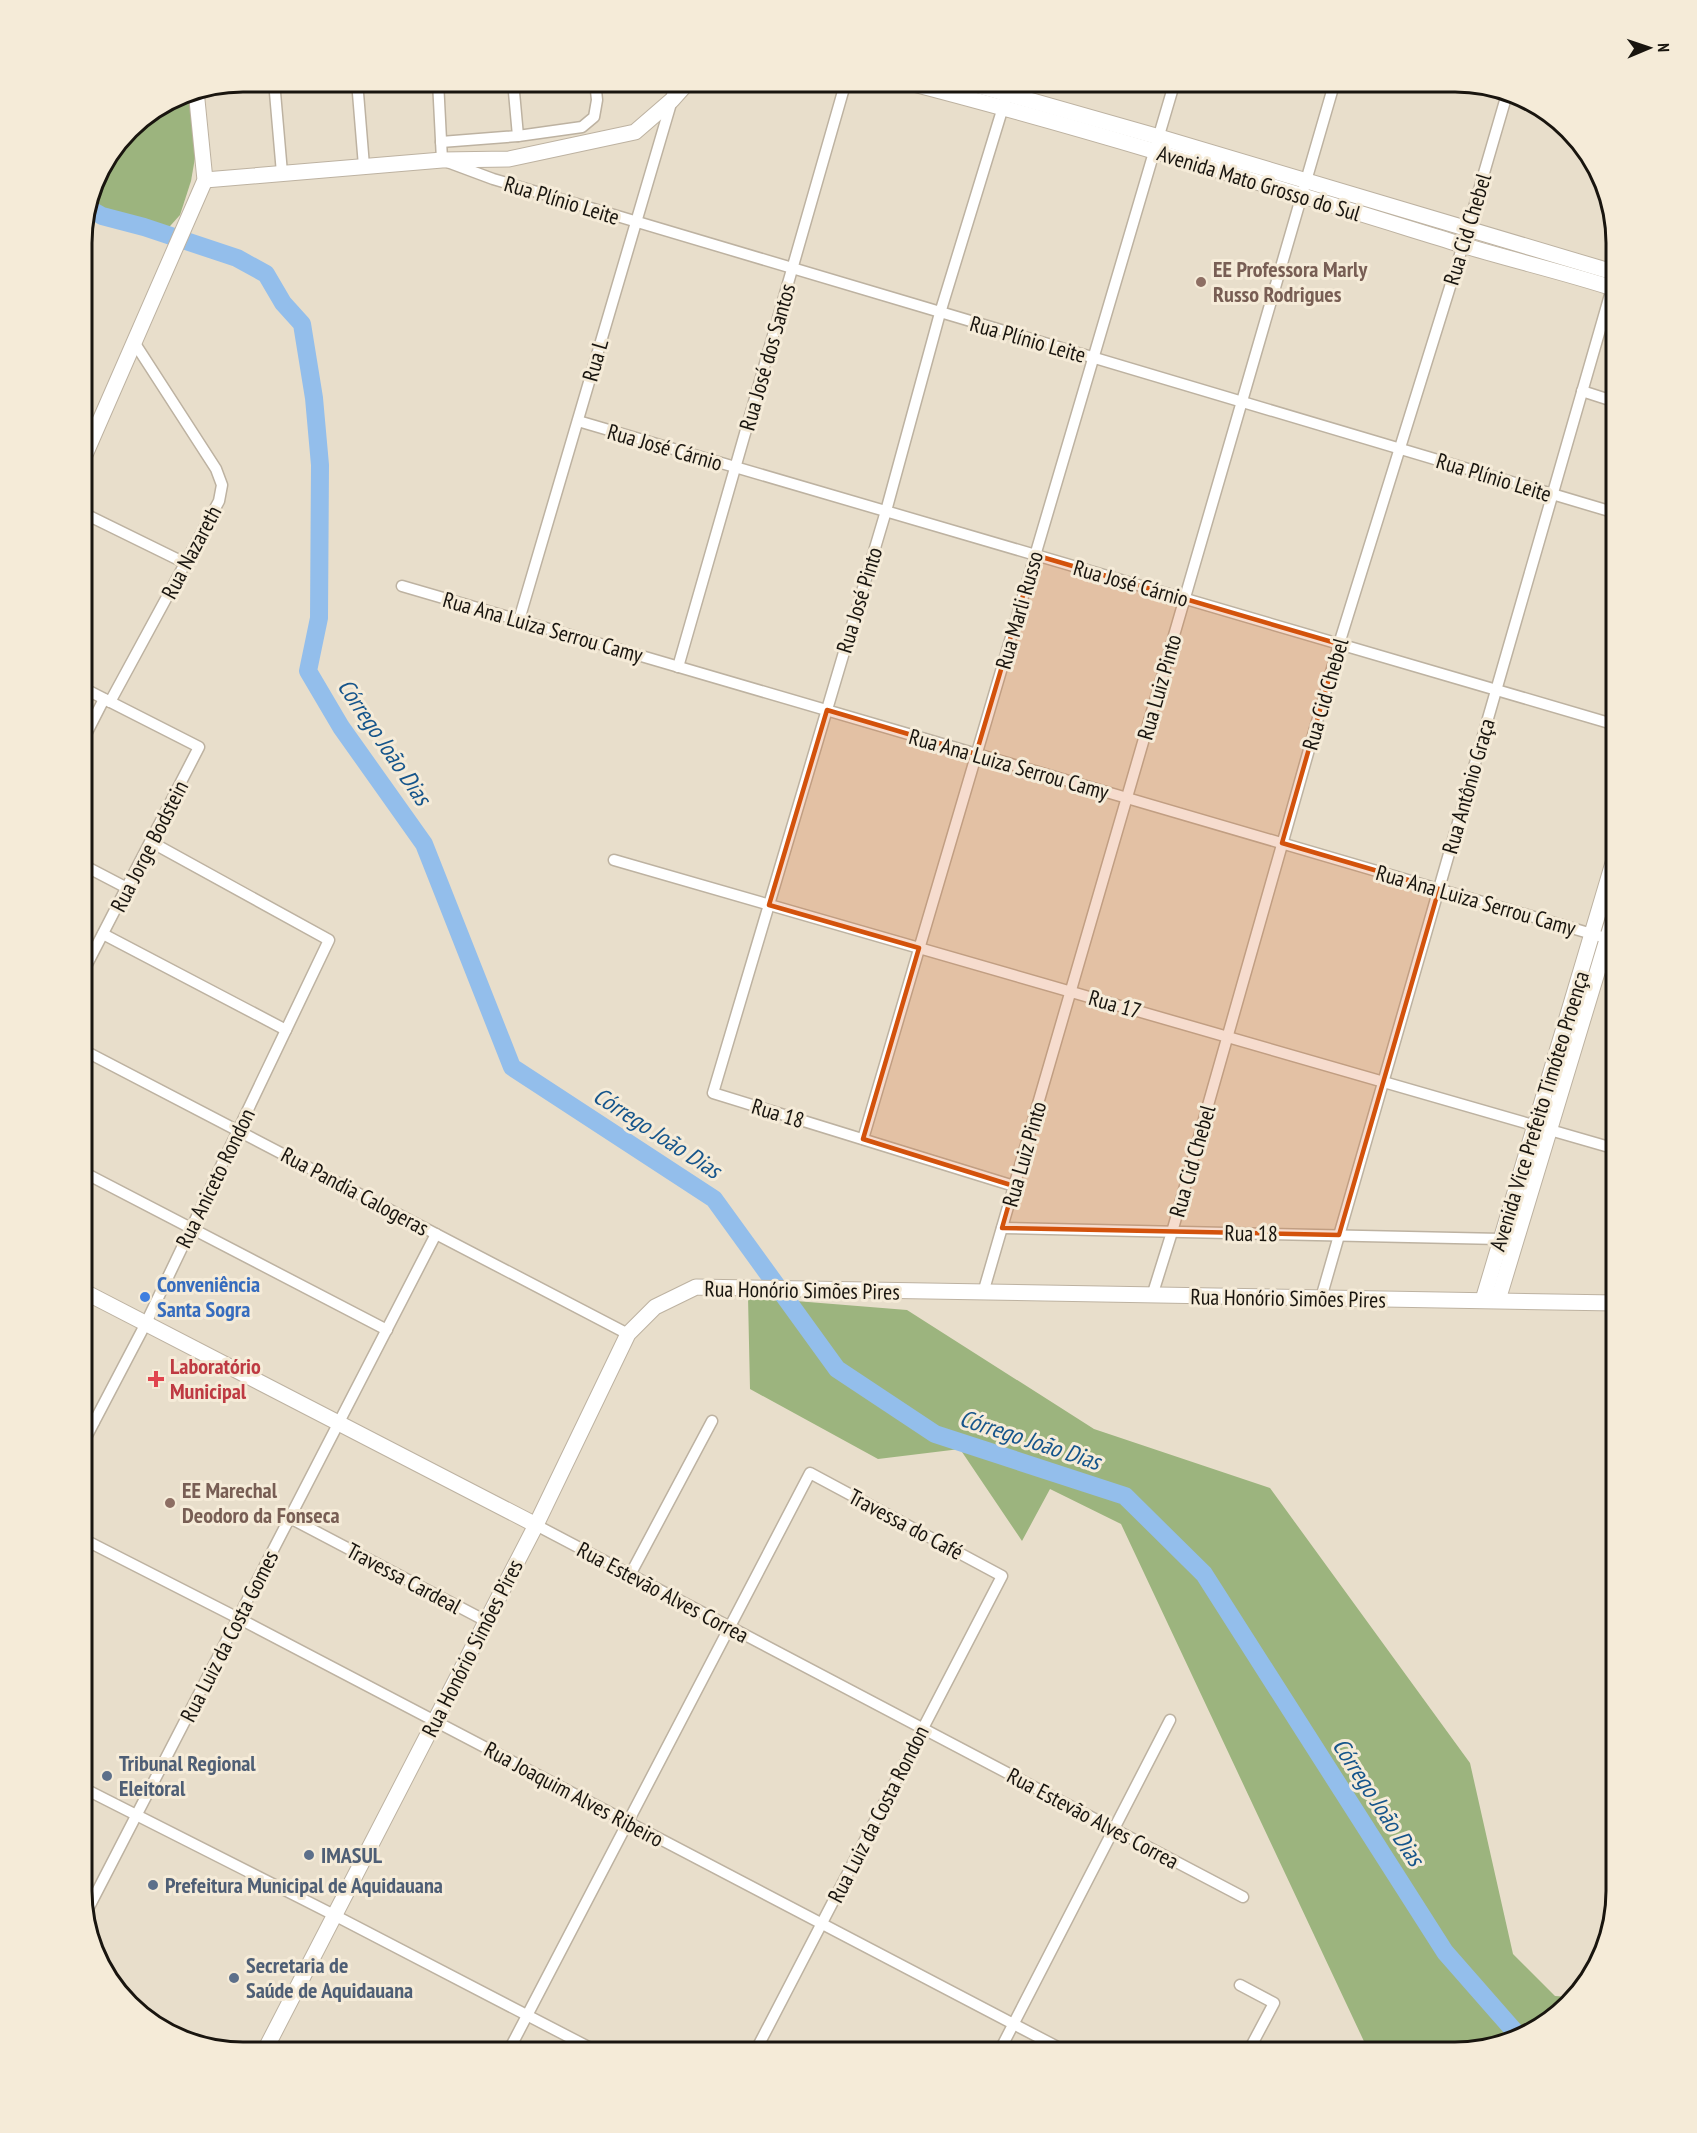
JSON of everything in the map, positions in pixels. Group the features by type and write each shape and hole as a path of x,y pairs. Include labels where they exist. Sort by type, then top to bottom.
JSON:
{"main road":[{"path":"206,180 442,160 509,159 635,132 679,92"},
{"name":"Avenida Mato Grosso do Sul","path":"991,92 1007,94 1156,144 1304,188 1467,228 1606,278"},
{"path":"92,439 206,180 197,99"},
{"name":"Avenida Mato Grosso do Sul","path":"1304,188 1463,245 1606,279"},
{"name":"Avenida Vice Prefeito Timóteo Proença","path":"1491,1300 1542,1128 1606,887"},
{"name":"Avenida Vice Prefeito Timóteo Proença","path":"1491,1300 1501,1239 1606,955"},
{"name":"Rua Honório Simões Pires","path":"269,2042 536,1525 628,1334 655,1307 696,1287 1606,1303"},
{"name":"Rua Estevão Alves Correa","path":"92,1296 536,1525"}],"street":[{"path":"275,92 282,173"},
{"path":"358,92 364,166"},
{"path":"439,92 442,160"},
{"path":"514,92 518,136"},
{"path":"441,142 518,136 582,127 594,117 596,92"},
{"path":"672,92 672,100"},
{"name":"Rua José dos Santos","path":"678,667 843,92"},
{"name":"Rua Marli Russo","path":"863,1139 1172,92"},
{"name":"Rua Luiz Pinto","path":"984,1293 1332,92"},
{"name":"Rua José Pinto","path":"713,1093 886,511 940,313 1007,94"},
{"name":"Rua L","path":"519,620 672,100"},
{"name":"Rua Cid Chebel","path":"1152,1296 1339,644 1463,245 1505,101"},
{"name":"Rua Plínio Leite","path":"442,160 493,179 636,223 1606,510"},
{"name":"Rua Antônio Graça","path":"1321,1298 1606,311"},
{"name":"Rua Nazareth","path":"92,725 186,563 219,501 222,485 216,469 134,342"},
{"path":"1582,391 1606,399"},
{"name":"Rua José Cárnio","path":"578,421 1606,722"},
{"path":"92,517 186,563"},
{"name":"Rua Ana Luiza Serrou Camy","path":"402,586 1606,938"},
{"path":"92,692 107,700"},
{"name":"Rua Jorge Bodstein","path":"92,955 199,747 107,700"},
{"name":"Rua Aniceto Rondon","path":"92,1426 146,1323 329,939 151,842"},
{"name":"Rua 17","path":"614,860 1606,1146"},
{"path":"92,870 127,888"},
{"path":"103,934 286,1030"},
{"name":"Rua Pandia Calogeras","path":"92,1054 628,1334"},
{"name":"Rua 18","path":"713,1093 1014,1186"},
{"path":"92,1177 387,1330"},
{"name":"Rua 18","path":"1002,1228 1501,1239"},
{"name":"Rua Luiz da Costa Gomes","path":"93,1900 436,1234"},
{"path":"630,1575 712,1421"},
{"name":"Travessa do Café","path":"729,1627 810,1473 1002,1576"},
{"name":"Travessa Cardeal","path":"290,1518 486,1621"},
{"name":"Rua Estevão Alves Correa","path":"536,1525 1243,1897"},
{"name":"Rua Joaquim Alves Ribeiro","path":"92,1544 1048,2042"},
{"name":"Rua Luiz da Costa Rondon","path":"760,2042 1002,1576"},
{"path":"513,2042 729,1627"},
{"path":"1004,2042 1170,1720"},
{"path":"92,1793 579,2042"},
{"path":"1240,1985 1274,2003 1253,2042"}],"highlighted area":[{"path":"1035,555 1339,644 1282,843 1439,889 1339,1235 1002,1228 1014,1186 863,1139 919,948 769,905 827,710 976,754"}],"green space":[{"path":"192,101 200,129 191,181 180,215 162,235 123,227 94,215 94,213 103,185 117,159 143,129 167,112"},
{"path":"748,1297 907,1310 1094,1429 1270,1488 1470,1763 1513,1954 1555,1996 1562,1996 1538,2016 1521,2026 1484,2039 1454,2042 1364,2042 1121,1524 1050,1489 1022,1541 960,1449 878,1459 750,1389"}],"waterway":[{"name":"Córrego João Dias","path":"94,212 237,258 266,274 283,303 302,324 314,398 320,465 319,618 308,671 341,727 424,844 512,1067 714,1199 837,1369 935,1434 1125,1496 1204,1574 1445,1952 1513,2029"}],"place":[{"name":"EE Professora Marly Russo Rodrigues","path":"1201,282"},
{"name":"Conveniência Santa Sogra","path":"145,1297"},
{"name":"Laboratório Municipal","path":"156,1379"},
{"name":"EE Marechal Deodoro da Fonseca","path":"170,1503"},
{"name":"Tribunal Regional Eleitoral","path":"107,1776"},
{"name":"IMASUL","path":"309,1855"},
{"name":"Prefeitura Municipal de Aquidauana","path":"153,1885"},
{"name":"Secretaria de Saúde de Aquidauana","path":"234,1978"}]}
